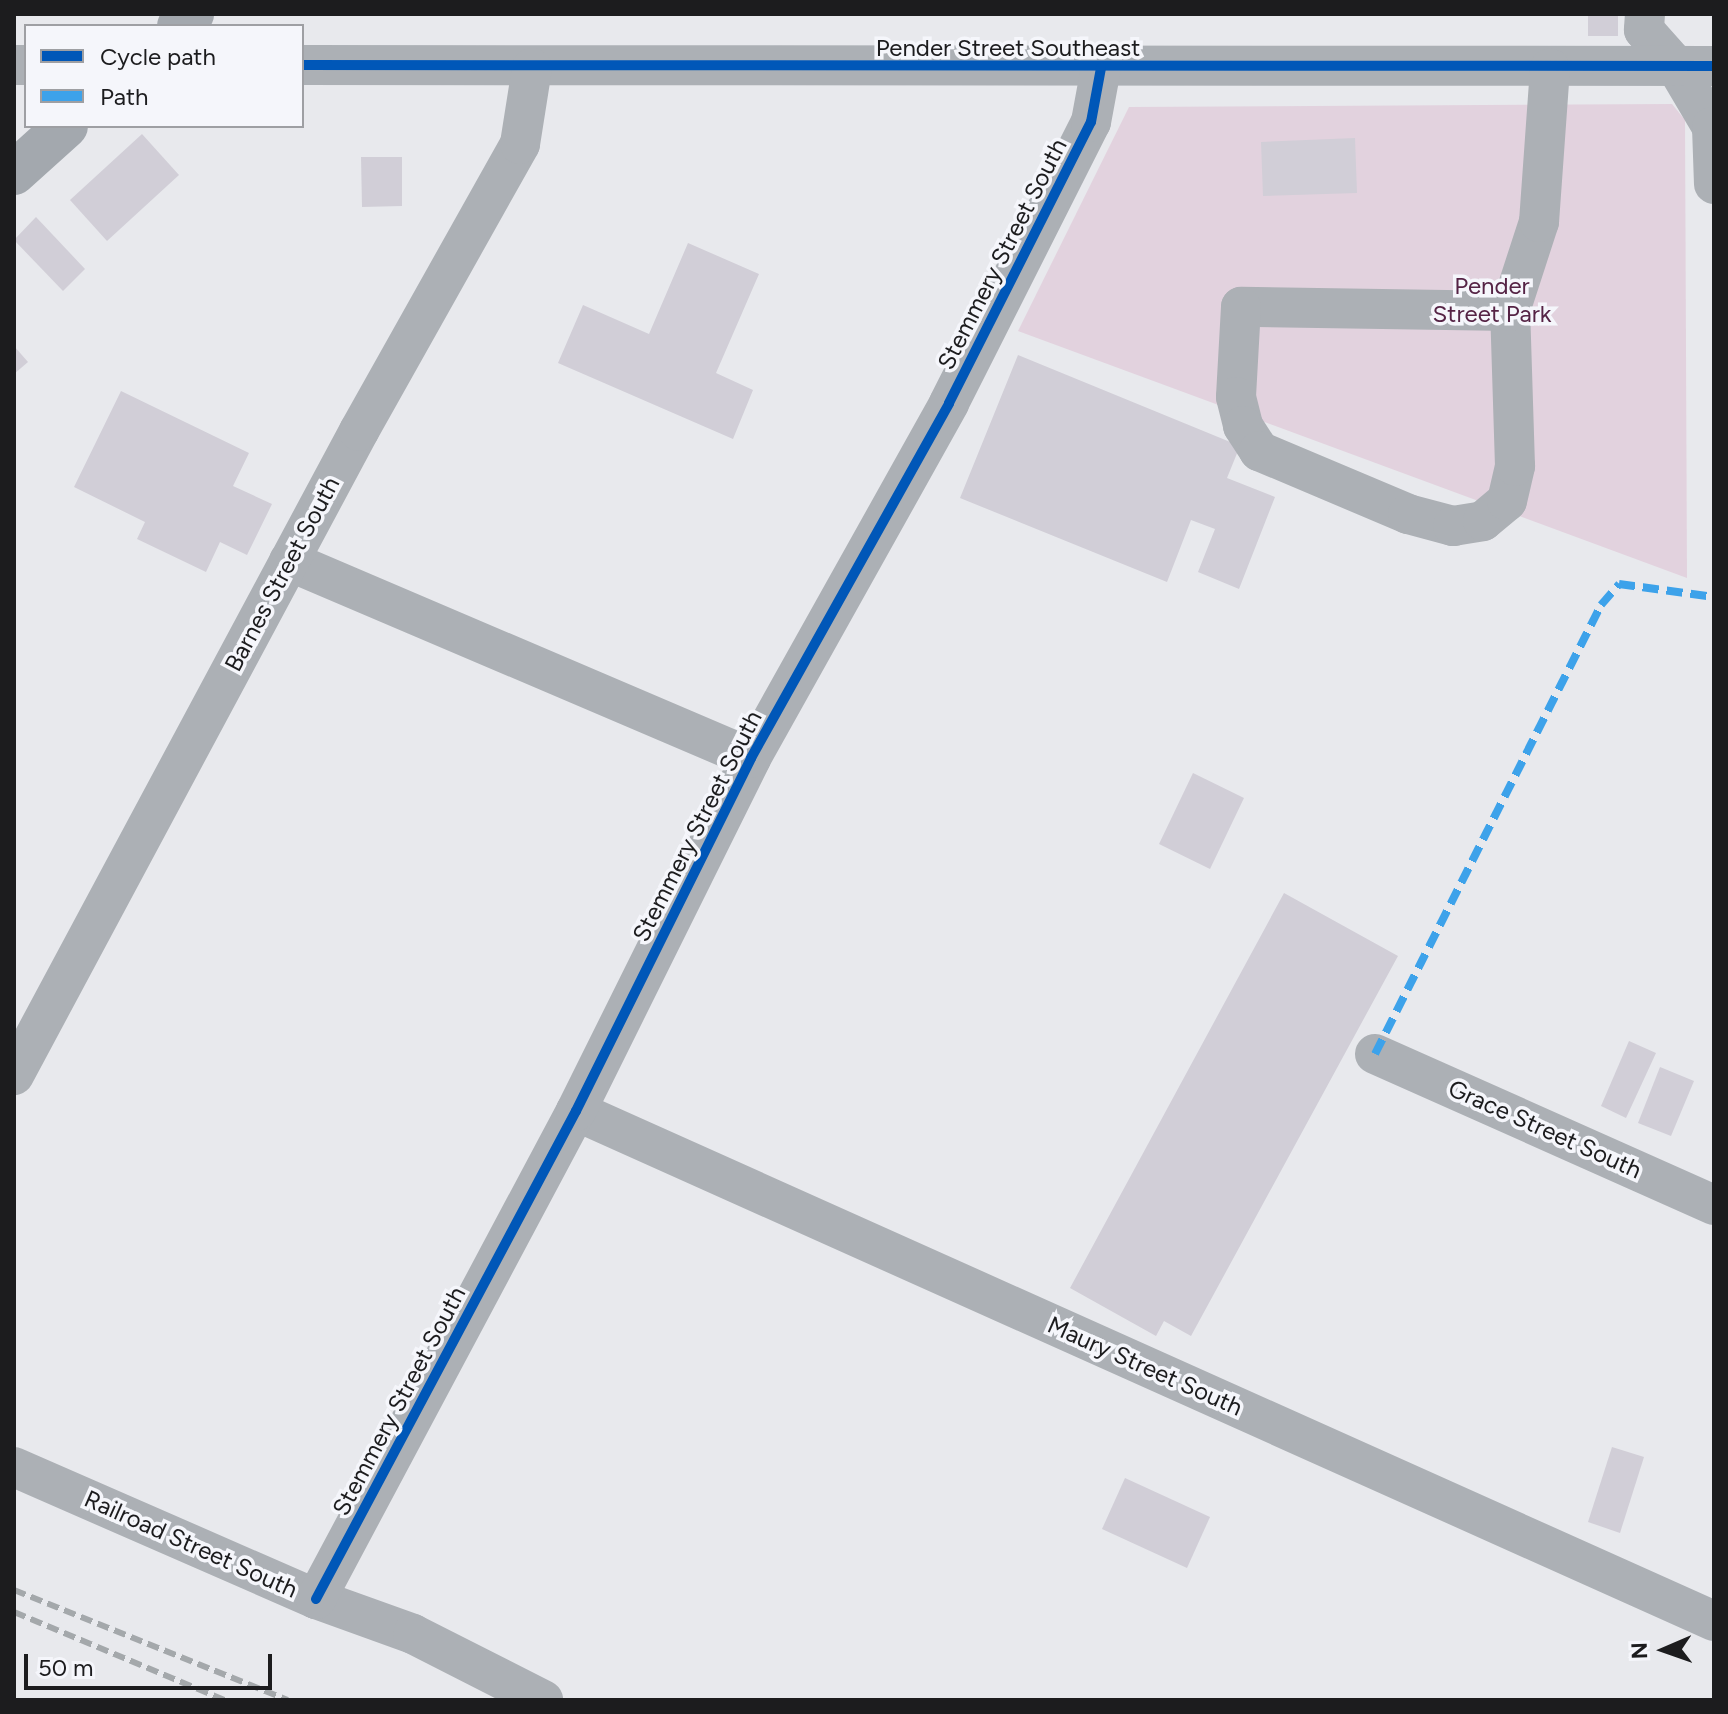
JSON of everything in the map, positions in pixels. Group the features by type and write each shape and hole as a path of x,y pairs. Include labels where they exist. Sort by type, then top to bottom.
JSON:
{"main road":[{"path":"14,173 64,128"}],"street":[{"path":"1645,14 1644,30 1695,66 1712,127 1714,184"},
{"name":"Pender Street Southeast","path":"304,65 532,68 1695,66"},
{"name":"Barnes Street South","path":"14,1075 289,561 520,144 532,68"},
{"name":"Stemmery Street South","path":"316,1599 576,1111 751,758 949,403 1091,122 1101,68"},
{"path":"1510,311 1241,307 1236,397 1243,426 1259,451 1408,514 1453,526 1483,521 1507,501 1515,466 1510,311 1539,222 1550,68"},
{"path":"289,561 751,758"},
{"name":"Grace Street South","path":"1375,1054 1714,1205"},
{"name":"Maury Street South","path":"576,1111 1714,1621"},
{"name":"Railroad Street South","path":"14,1467 316,1599 413,1634 543,1700"}],"green space":[{"name":"Pender Street Park","path":"1672,104 1685,120 1687,578 1018,331 1129,107"}],"building":[{"path":"1588,14 1618,14 1618,36 1588,36"},
{"path":"142,134 179,175 107,241 70,200"},
{"path":"1355,138 1357,193 1263,196 1261,142"},
{"path":"361,157 402,157 402,206 362,207"},
{"path":"36,217 85,269 63,291 14,240"},
{"path":"688,243 759,274 716,373 753,390 733,439 558,363 583,305 649,334"},
{"path":"14,346 28,362 14,374"},
{"path":"1018,355 1240,446 1227,478 1275,497 1239,589 1198,572 1215,529 1191,520 1167,582 960,498"},
{"path":"121,391 249,453 233,486 272,504 247,555 220,542 206,572 137,539 145,522 74,487"},
{"path":"1193,773 1244,798 1210,869 1159,844"},
{"path":"1284,893 1398,956 1191,1336 1164,1321 1156,1336 1070,1288"},
{"path":"1629,1041 1656,1053 1626,1118 1601,1106"},
{"path":"1660,1067 1694,1081 1671,1136 1638,1123"},
{"path":"1612,1447 1644,1457 1620,1533 1588,1522"},
{"path":"1125,1478 1210,1517 1187,1568 1102,1529"}],"railway":[{"path":"14,1590 288,1700"},
{"path":"14,1612 224,1700"}],"marked path":[{"path":"1375,1054 1601,605 1619,584 1714,597"}],"cycle path":[{"path":"304,65 1714,66"},
{"path":"316,1599 576,1111 751,758 949,403 1091,122 1101,68"}]}
